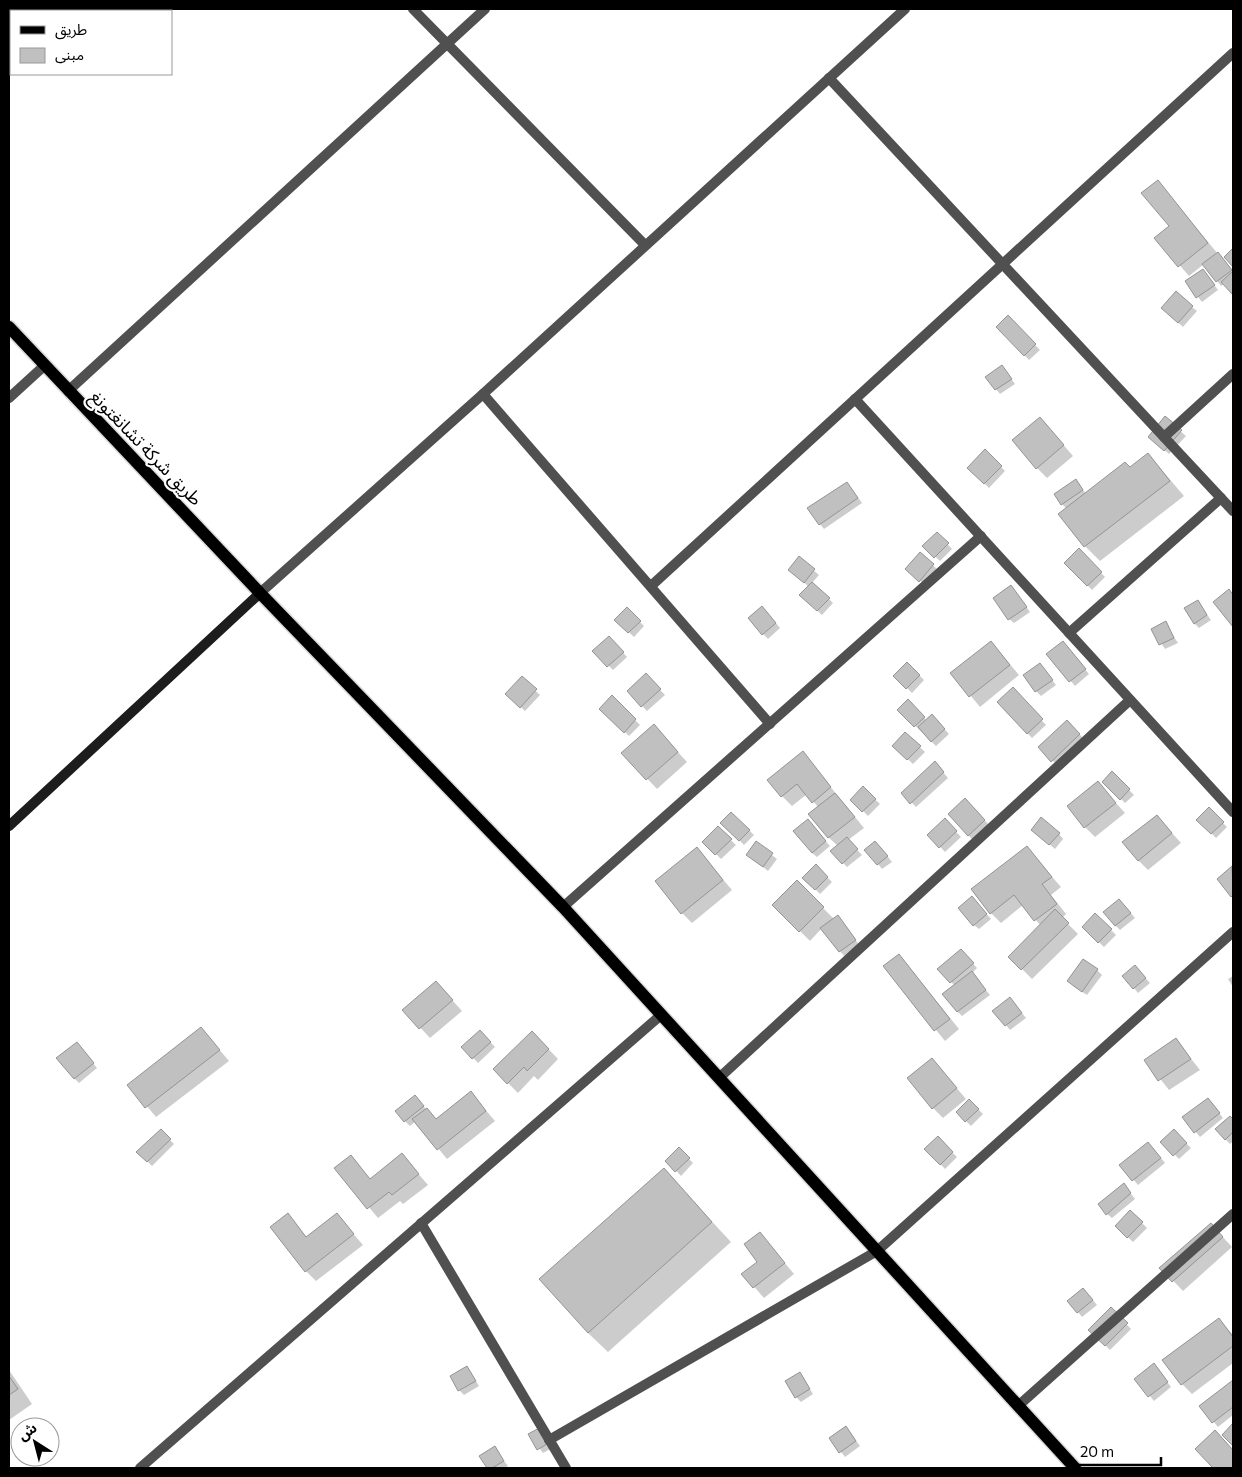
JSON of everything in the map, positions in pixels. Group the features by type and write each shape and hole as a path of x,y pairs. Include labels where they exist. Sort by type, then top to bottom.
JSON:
{"main road":[{"name":"طريق شركة تشانغتونغ","path":"9,327 260,593 562,907 1075,1468"}],"street":[{"path":"413,9 645,245"},
{"path":"68,391 485,9"},
{"path":"9,826 260,593 484,394 905,9"},
{"path":"651,586 1233,53"},
{"path":"829,78 1233,511"},
{"path":"9,398 44,366"},
{"path":"1164,437 1233,374"},
{"path":"484,394 770,724"},
{"path":"855,399 1233,812"},
{"path":"1069,633 1221,498"},
{"path":"562,907 981,536"},
{"path":"719,1078 1130,700"},
{"path":"549,1440 877,1251 1233,932"},
{"path":"140,1468 661,1015"},
{"path":"1018,1406 1233,1214"},
{"path":"422,1223 566,1468"}],"building":[{"path":"1158,180 1208,243 1178,267 1154,238 1169,226 1141,193"},
{"path":"1233,248 1233,267 1224,257"},
{"path":"1218,252 1232,270 1216,282 1202,264"},
{"path":"1203,269 1215,285 1196,298 1185,281"},
{"path":"1233,271 1233,295 1221,282"},
{"path":"1176,291 1193,306 1178,323 1161,308"},
{"path":"1008,315 1036,344 1024,356 996,327"},
{"path":"1002,365 1012,379 995,390 985,377"},
{"path":"1165,416 1182,430 1164,451 1148,437"},
{"path":"1040,417 1064,445 1036,469 1012,440"},
{"path":"985,449 1002,466 984,484 967,468"},
{"path":"1148,453 1170,481 1084,547 1058,514 1125,462 1130,467"},
{"path":"1076,479 1083,490 1061,505 1054,494"},
{"path":"847,482 858,498 819,525 807,508"},
{"path":"937,532 949,543 934,558 922,546"},
{"path":"1079,548 1102,572 1087,586 1064,563"},
{"path":"920,552 934,564 919,582 905,569"},
{"path":"799,556 815,569 804,583 788,570"},
{"path":"812,582 830,598 817,611 799,595"},
{"path":"1011,585 1027,607 1008,620 993,598"},
{"path":"1229,589 1233,595 1233,627 1213,602"},
{"path":"1198,600 1207,615 1194,624 1184,608"},
{"path":"762,606 776,623 762,635 748,618"},
{"path":"627,607 641,621 628,633 614,620"},
{"path":"1166,621 1174,638 1159,645 1151,629"},
{"path":"609,636 624,652 607,667 592,651"},
{"path":"991,641 1010,665 969,697 950,673"},
{"path":"1063,641 1086,669 1069,682 1046,654"},
{"path":"907,662 920,675 906,689 893,676"},
{"path":"1040,663 1053,680 1035,692 1023,675"},
{"path":"646,673 661,689 641,707 627,691"},
{"path":"522,676 537,689 520,708 505,694"},
{"path":"1013,687 1043,719 1027,734 997,702"},
{"path":"612,695 636,719 624,733 599,709"},
{"path":"908,699 925,717 914,727 897,710"},
{"path":"932,714 945,729 931,742 918,727"},
{"path":"1067,720 1080,734 1051,762 1038,747"},
{"path":"654,724 678,752 646,780 621,753"},
{"path":"905,732 921,746 907,760 892,746"},
{"path":"803,751 831,787 812,803 797,784 781,797 767,780"},
{"path":"935,761 944,772 910,804 901,793"},
{"path":"1112,771 1130,789 1120,800 1102,782"},
{"path":"1098,781 1116,803 1084,828 1067,806"},
{"path":"863,786 876,799 862,812 850,800"},
{"path":"835,793 855,817 828,838 808,814"},
{"path":"965,798 985,820 968,836 948,814"},
{"path":"1209,807 1224,822 1211,834 1196,820"},
{"path":"731,812 750,830 739,841 720,823"},
{"path":"1157,815 1172,833 1138,861 1122,842"},
{"path":"1041,817 1060,833 1049,845 1031,830"},
{"path":"945,818 957,831 939,848 927,835"},
{"path":"808,819 826,841 812,853 793,831"},
{"path":"718,826 732,839 715,855 702,842"},
{"path":"847,837 858,849 842,864 830,851"},
{"path":"756,841 773,853 763,867 746,855"},
{"path":"875,841 888,856 877,865 864,850"},
{"path":"1027,846 1052,877 1042,884 1057,904 1034,921 1014,895 990,914 971,889"},
{"path":"697,847 723,880 681,914 655,881"},
{"path":"816,864 828,877 815,890 802,878"},
{"path":"1232,866 1233,895 1231,897 1217,879"},
{"path":"797,880 824,907 799,932 772,905"},
{"path":"972,896 987,914 973,926 958,908"},
{"path":"1119,899 1131,913 1115,926 1103,912"},
{"path":"1055,909 1069,923 1021,970 1008,957"},
{"path":"1095,913 1112,929 1098,943 1082,927"},
{"path":"838,915 856,940 839,952 820,928"},
{"path":"961,949 974,963 950,983 937,969"},
{"path":"899,954 950,1019 934,1031 883,966"},
{"path":"1083,959 1098,969 1082,992 1067,981"},
{"path":"1135,965 1146,978 1133,989 1122,976"},
{"path":"972,971 986,990 957,1012 942,994"},
{"path":"436,981 453,1000 419,1029 402,1010"},
{"path":"1010,997 1022,1013 1005,1026 992,1011"},
{"path":"201,1027 220,1050 145,1108 127,1085"},
{"path":"480,1030 491,1042 472,1059 461,1047"},
{"path":"532,1031 549,1049 527,1071 524,1067 507,1084 493,1069"},
{"path":"1176,1038 1191,1059 1158,1081 1144,1060"},
{"path":"77,1042 94,1063 74,1079 56,1058"},
{"path":"932,1058 957,1088 932,1109 907,1078"},
{"path":"471,1091 486,1111 437,1150 412,1119 427,1108 436,1119"},
{"path":"415,1095 424,1106 404,1122 395,1111"},
{"path":"1208,1098 1220,1113 1194,1133 1182,1117"},
{"path":"969,1099 979,1109 965,1122 956,1112"},
{"path":"1230,1116 1233,1119 1233,1132 1225,1140 1215,1129"},
{"path":"161,1129 171,1139 147,1162 136,1152"},
{"path":"1174,1129 1187,1143 1173,1156 1160,1142"},
{"path":"938,1136 953,1152 940,1165 924,1149"},
{"path":"1148,1142 1161,1158 1132,1181 1119,1165"},
{"path":"679,1147 690,1158 675,1172 665,1161"},
{"path":"402,1153 419,1174 392,1195 389,1192 367,1209 334,1168 351,1155 370,1179"},
{"path":"664,1168 712,1222 588,1333 539,1279"},
{"path":"1124,1183 1131,1193 1106,1215 1098,1204"},
{"path":"1130,1210 1143,1222 1127,1238 1115,1226"},
{"path":"288,1213 306,1237 337,1213 354,1234 305,1272 270,1227"},
{"path":"1211,1223 1223,1237 1172,1282 1159,1268"},
{"path":"760,1232 785,1263 753,1288 741,1274 757,1262 744,1244"},
{"path":"1083,1288 1093,1300 1077,1313 1067,1301"},
{"path":"1111,1307 1128,1323 1105,1346 1088,1330"},
{"path":"1219,1318 1233,1337 1233,1346 1181,1385 1162,1360"},
{"path":"1154,1363 1168,1382 1148,1397 1134,1379"},
{"path":"467,1366 476,1381 458,1391 450,1376"},
{"path":"800,1372 810,1389 795,1398 785,1381"},
{"path":"9,1376 18,1389 9,1395"},
{"path":"1233,1380 1233,1407 1212,1423 1199,1406"},
{"path":"1233,1423 1233,1446 1222,1435"},
{"path":"543,1426 552,1441 537,1450 528,1434"},
{"path":"846,1426 856,1441 839,1453 829,1438"},
{"path":"1215,1430 1233,1450 1233,1468 1213,1468 1195,1449"},
{"path":"495,1446 504,1461 492,1468 487,1468 479,1456"}]}
